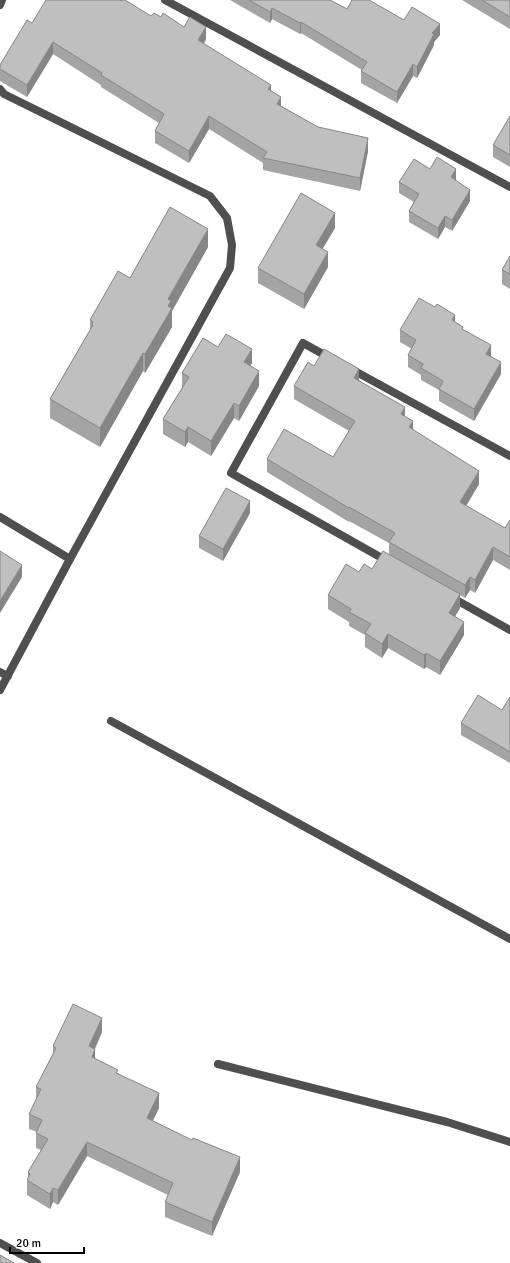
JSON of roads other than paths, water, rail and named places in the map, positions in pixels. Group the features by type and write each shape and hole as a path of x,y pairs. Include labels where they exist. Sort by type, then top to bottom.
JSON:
{"street":[{"path":"0,5 2,0"},
{"path":"165,0 510,187"},
{"path":"0,89 4,94 210,196 227,218 232,245 230,268 70,559 0,690"},
{"path":"394,565 231,473 303,343 510,456"},
{"path":"0,517 70,559"},
{"path":"442,592 510,630"},
{"path":"0,672 8,676"},
{"path":"110,721 510,939"},
{"path":"218,1064 447,1122 510,1142"},
{"path":"0,1243 37,1263"}]}
